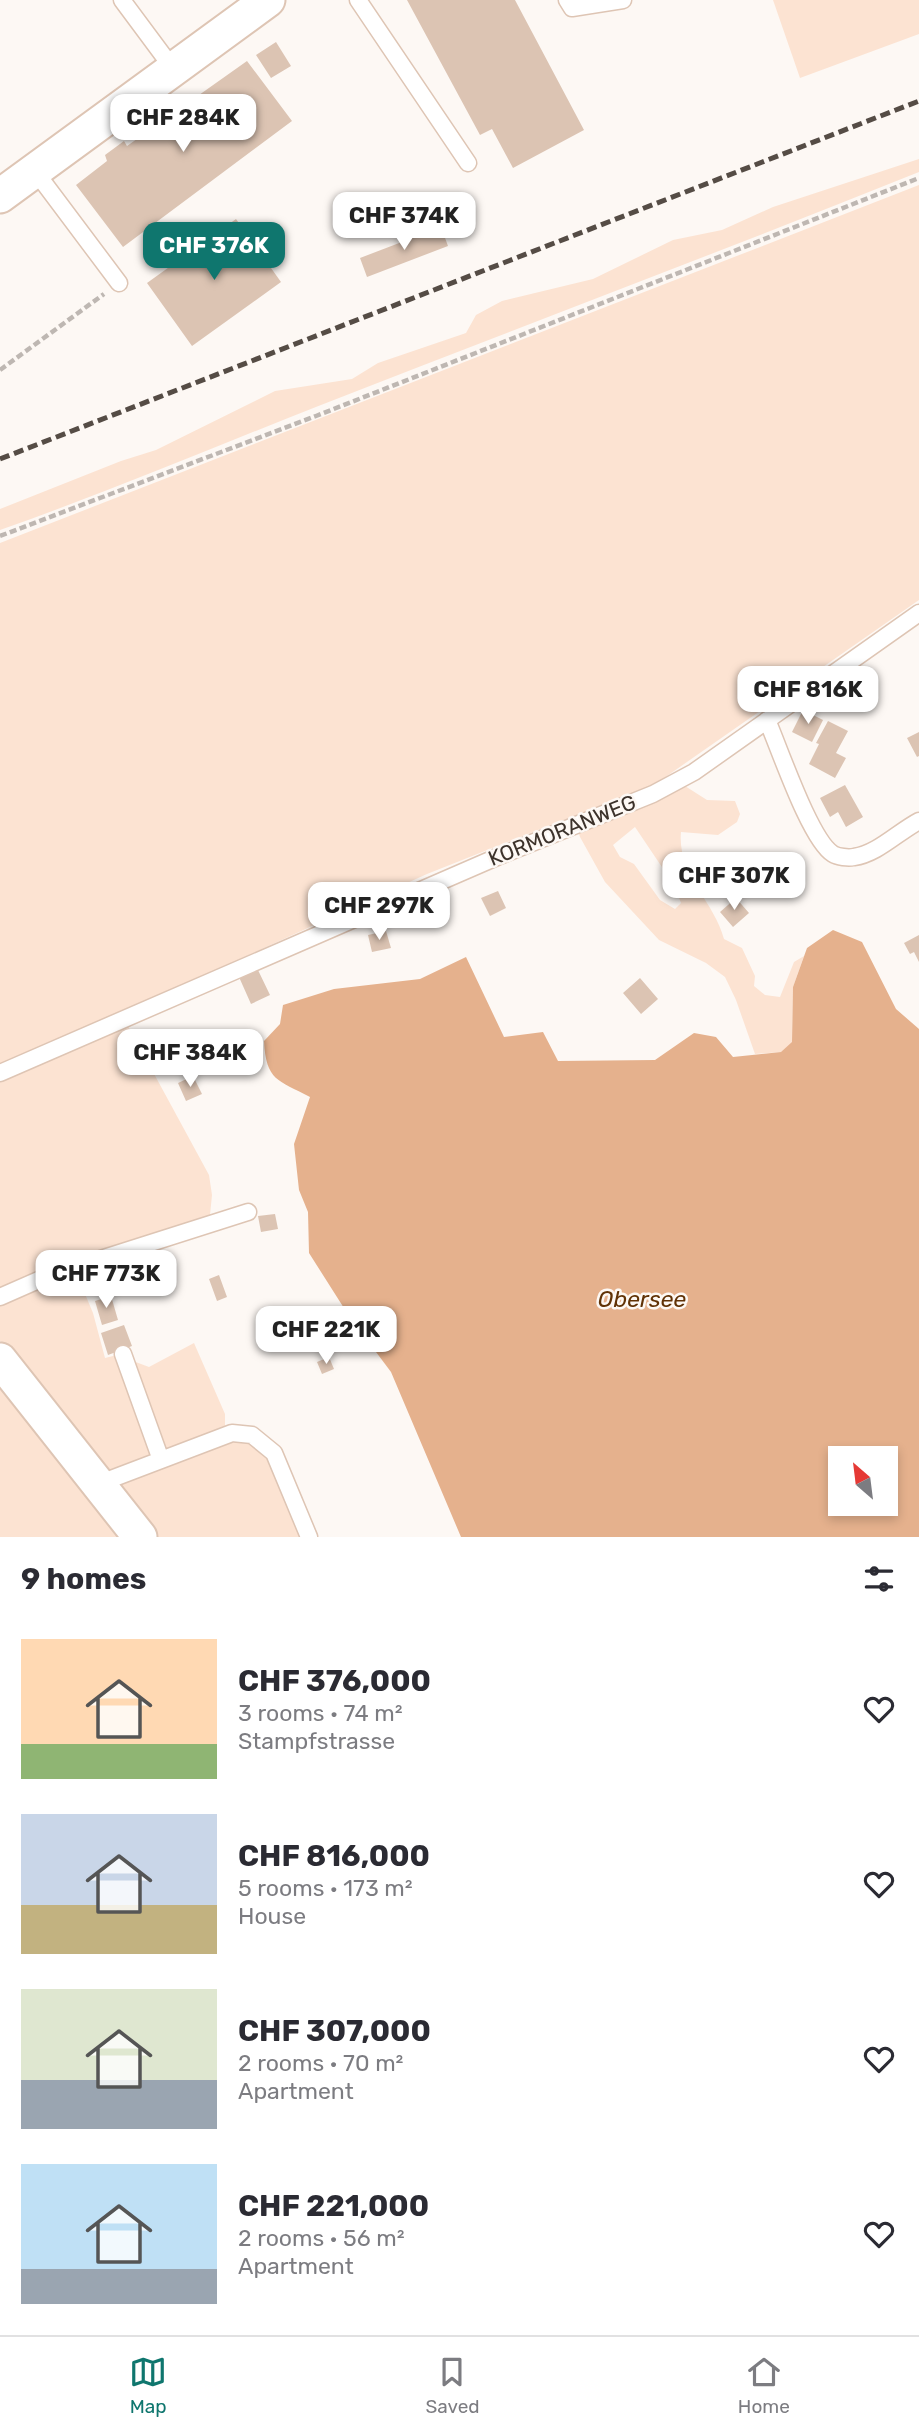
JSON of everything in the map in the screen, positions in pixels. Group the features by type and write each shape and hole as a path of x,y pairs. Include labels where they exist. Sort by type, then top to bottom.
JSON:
{"street":[{"path":"0,196 268,0"},
{"path":"0,1360 140,1537"}],"lane":[{"path":"122,0 174,70"},
{"path":"358,0 468,163"},
{"path":"566,0 572,8 623,0"},
{"path":"35,171 119,283"},
{"name":"KORMORANWEG","path":"0,1073 497,856 653,794 694,772 919,613"},
{"path":"767,720 810,820 820,839 833,854 850,858 865,855 919,821"},
{"path":"0,1297 50,1275 248,1212"},
{"path":"122,1354 161,1460"},
{"path":"98,1484 232,1433 252,1435 274,1453 309,1537"}],"path":[{"path":"0,536 316,416 919,178"},
{"path":"0,370 119,283"}],"shaded area":[{"path":"773,0 919,0 919,34 800,78"},
{"path":"919,159 919,172 0,530 0,509 156,450 275,391 352,379 378,363 466,333 476,315 502,301 593,279 673,240 722,230 773,207"},
{"path":"919,185 919,600 654,785 622,800 558,822 427,874 121,1013 209,1175 212,1195 210,1215 72,1263 93,1313 105,1358 117,1355 149,1367 194,1343 225,1414 225,1428 274,1453 309,1537 153,1537 0,1341 0,543"},
{"path":"685,786 707,800 735,801 740,814 737,822 718,835 681,832 681,847 690,874 724,939 742,948 755,976 754,986 765,995 780,997 794,962 804,956 793,987 792,1043 782,1052 755,1054 725,977 706,963 659,940 605,882 578,831","holes":["635,827 674,885 681,903 675,909 660,900 634,864 620,857 613,845"]},
{"path":"0,1379 126,1537 0,1537"}],"water":[{"name":"Obersee","path":"833,930 862,942 896,1009 919,1029 919,1537 461,1537 391,1372 370,1344 377,1338 360,1309 349,1316 309,1253 308,1212 299,1190 294,1144 310,1097 276,1078 265,1054 264,1041 280,1024 283,1005 334,989 420,979 466,957 504,1037 543,1032 558,1061 655,1060 694,1033 716,1037 733,1057 781,1052 792,1042 793,987 807,948"}],"building":[{"path":"407,0 515,0 584,130 513,168 492,129 480,135"},
{"path":"276,42 291,66 271,78 256,55"},
{"path":"247,61 292,121 123,247 76,185 107,161 105,155 124,141 127,146"},
{"path":"407,193 432,220 428,225 403,197"},
{"path":"236,219 281,282 192,346 147,283"},
{"path":"441,227 448,246 367,277 360,258"},
{"path":"803,710 823,720 812,742 792,732"},
{"path":"828,721 848,731 836,753 846,758 835,778 809,764"},
{"path":"919,732 919,756 917,757 907,738"},
{"path":"845,785 863,817 846,827 838,812 830,817 820,798"},
{"path":"498,891 506,908 490,916 481,898"},
{"path":"736,898 749,913 733,927 720,912"},
{"path":"386,931 391,948 372,952 368,935"},
{"path":"919,935 919,962 914,952 910,954 904,943"},
{"path":"257,968 270,995 251,1004 239,977"},
{"path":"640,978 658,999 641,1014 623,993"},
{"path":"193,1076 202,1094 186,1101 178,1083"},
{"path":"275,1214 278,1229 261,1232 258,1216"},
{"path":"219,1275 227,1297 217,1301 209,1279"},
{"path":"111,1296 118,1320 102,1325 95,1301"},
{"path":"269,1321 275,1337 266,1341 260,1325"},
{"path":"124,1325 132,1346 108,1355 101,1333"},
{"path":"329,1357 334,1369 322,1374 317,1362"}],"railway":[{"path":"0,459 919,101"}]}
